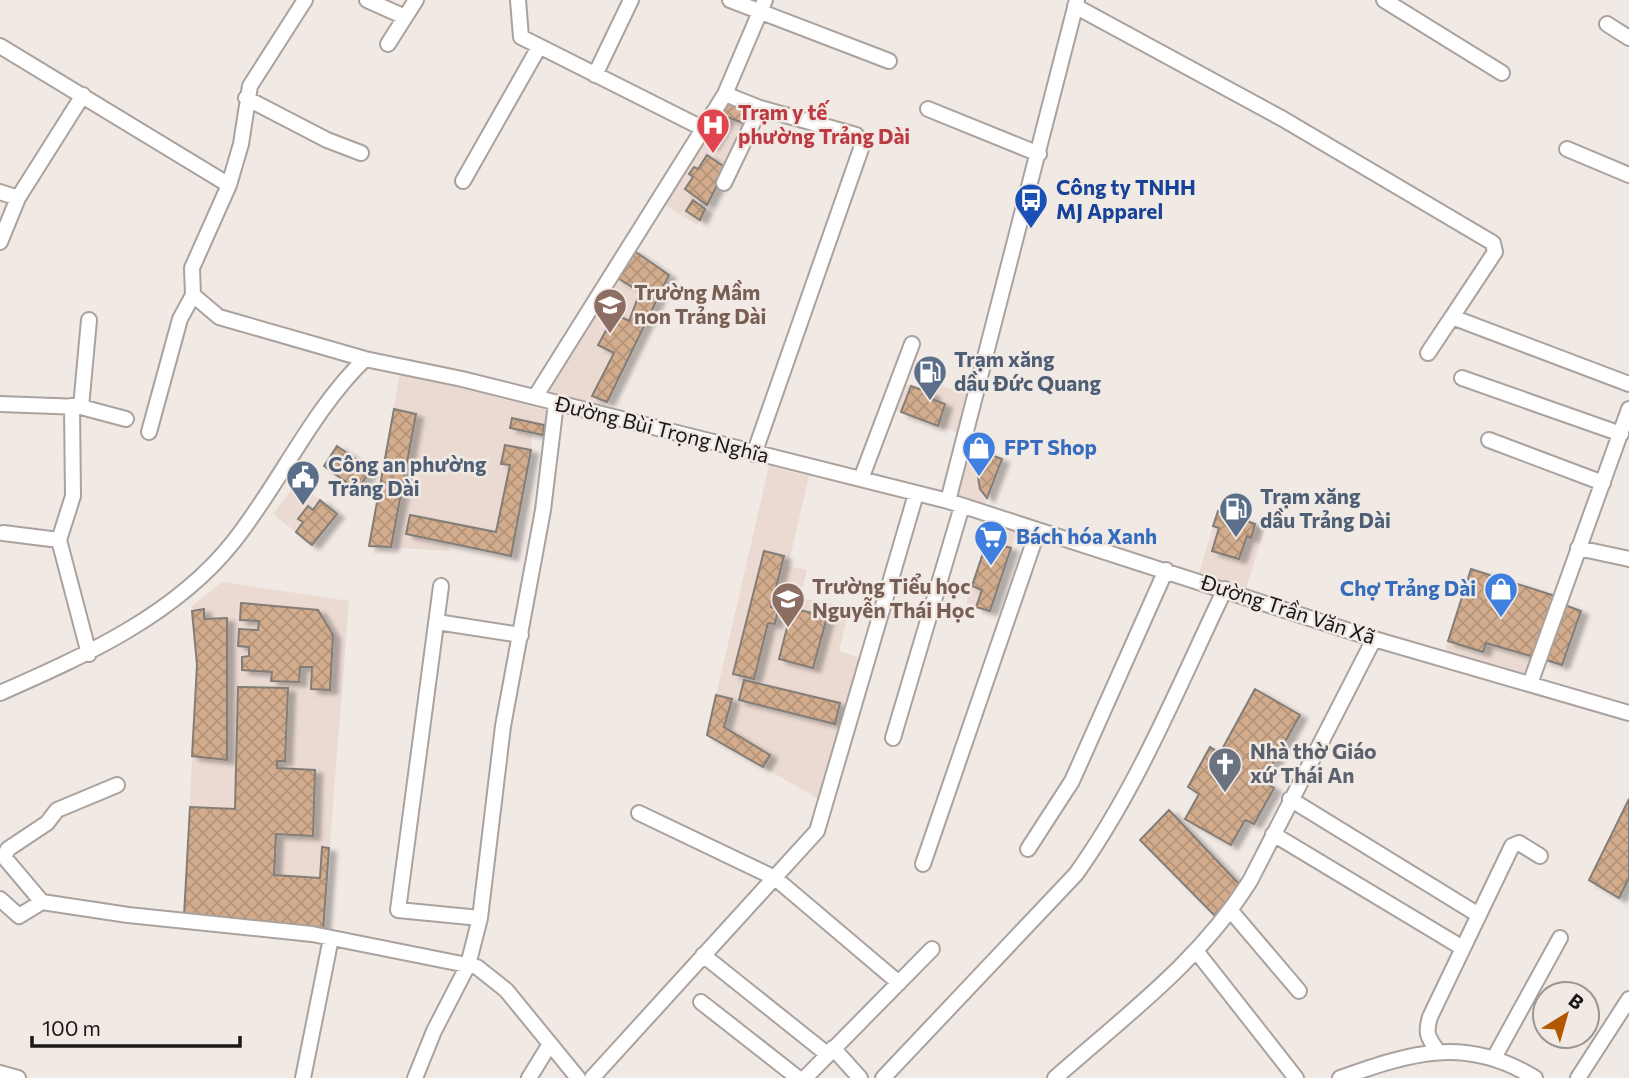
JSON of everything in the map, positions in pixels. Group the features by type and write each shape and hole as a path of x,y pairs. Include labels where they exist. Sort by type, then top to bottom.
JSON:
{"street":[{"path":"149,432 180,319 193,295 192,268 229,185 241,144 246,98 256,74 305,0"},
{"path":"367,0 405,17"},
{"path":"388,44 416,0"},
{"path":"518,0 521,37 704,129"},
{"path":"595,75 631,0"},
{"path":"730,0 762,7 889,61"},
{"path":"1384,0 1502,73"},
{"path":"893,738 956,503 1058,66 1076,3 1283,119 1493,243 1495,252 1428,353"},
{"path":"535,397 704,129 724,94 762,7"},
{"path":"1607,24 1629,38"},
{"path":"0,46 229,185"},
{"path":"463,180 539,47"},
{"path":"724,94 760,108 856,135 863,143 754,454"},
{"path":"0,242 18,198 83,95"},
{"path":"246,98 327,140 361,153"},
{"path":"724,183 760,108"},
{"path":"928,109 1039,154"},
{"path":"1567,149 1629,175"},
{"path":"0,192 18,198"},
{"name":"Đường Bùi Trọng Nghĩa","path":"193,295 219,317 365,359 535,397 956,503"},
{"path":"1451,317 1629,384"},
{"path":"89,320 77,407 73,496 59,540 89,654"},
{"path":"861,479 912,344"},
{"path":"0,694 89,654 195,584 236,540 338,389 365,359"},
{"path":"1462,378 1621,435"},
{"path":"415,1078 434,1031 468,965 480,918 503,726 543,510 556,403"},
{"path":"0,404 77,407 126,419"},
{"path":"1530,684 1629,409"},
{"path":"1489,440 1603,483"},
{"path":"592,1078 817,831 916,494"},
{"name":"Đường Trần Văn Xã","path":"956,503 1374,639 1629,713"},
{"path":"923,864 1038,530"},
{"path":"3,533 59,540"},
{"path":"1578,548 1629,559"},
{"path":"1028,849 1072,781 1166,570"},
{"path":"442,586 398,910 480,918"},
{"path":"883,1078 1076,874 1093,850 1133,779 1225,589"},
{"path":"437,622 521,635"},
{"path":"1055,1078 1198,952 1231,911 1374,639"},
{"path":"42,902 12,870 4,857 8,849 47,823 57,810 117,785"},
{"path":"1290,799 1478,914"},
{"path":"639,813 775,878 899,983"},
{"path":"1273,834 1461,947"},
{"path":"1437,1050 1427,1038 1426,1030 1461,947 1512,846 1519,843 1540,856"},
{"path":"0,899 19,916 42,902 331,938 468,965 486,971 506,990 578,1078"},
{"path":"1231,911 1299,991"},
{"path":"303,1078 331,938"},
{"path":"1494,1058 1560,938"},
{"path":"805,1078 932,949"},
{"path":"1198,952 1296,1078"},
{"path":"703,955 830,1051 860,1078"},
{"path":"1578,1078 1629,999"},
{"path":"701,1002 798,1078"},
{"path":"529,1078 550,1044"},
{"path":"1340,1078 1402,1056 1437,1050 1494,1058 1535,1078"},
{"path":"0,1073 18,1078"}],"shaded area":[{"name":"Trạm y tế phường Trảng Dài","path":"727,100 754,111 697,225 663,204"},
{"name":"Trường Mầm non Trảng Dài","path":"633,250 669,275 604,408 544,392"},
{"path":"400,373 550,411 547,435 532,433 530,464 511,556 450,543 448,551 369,546"},
{"name":"Trạm xăng dầu Đức Quang","path":"902,383 933,394 937,384 967,395 958,433 892,409"},
{"name":"FPT Shop","path":"971,447 1002,459 985,505 958,496"},
{"name":"Trường Tiểu học Nguyễn Thái Học","path":"769,466 809,476 788,566 807,570 800,598 850,607 839,651 861,658 822,801 707,735"},
{"name":"Công an phường Trảng Dài","path":"297,482 337,514 312,545 273,514"},
{"name":"Trạm xăng dầu Trảng Dài","path":"1218,511 1265,528 1246,588 1199,573"},
{"name":"Bách hóa Xanh","path":"993,524 1017,531 990,611 966,603"},
{"name":"Chợ Trảng Dài","path":"1471,569 1555,596 1528,675 1445,651"},
{"path":"222,582 349,601 323,931 184,916 197,665 192,606"}],"building":[{"path":"727,100 754,111 747,124 718,114"},
{"path":"718,114 728,117 711,146 702,140"},
{"path":"707,155 726,168 707,205 685,189 693,177 689,174 694,167 698,169"},
{"path":"693,200 705,209 700,220 686,211"},
{"path":"633,250 669,275 607,402 592,396 614,353 598,345 615,314 629,321 640,292 616,277"},
{"path":"911,386 933,394 932,399 945,404 938,426 901,412"},
{"path":"394,409 416,414 391,547 369,546"},
{"path":"512,418 544,425 543,435 510,428"},
{"path":"505,445 531,450 511,556 406,534 410,515 496,532 510,465 501,464"},
{"path":"337,446 371,470 357,490 324,466"},
{"path":"986,453 1002,459 987,498 980,489 978,477"},
{"path":"320,500 337,514 312,545 296,532 303,522 298,519 308,506 313,510"},
{"path":"1218,511 1255,524 1251,538 1247,536 1239,559 1212,551 1219,528 1213,526"},
{"name":"Bách hóa Xanh","path":"987,541 1011,548 990,611 976,607 982,590 972,586"},
{"path":"764,551 784,556 771,607 778,609 775,624 768,623 754,679 733,674"},
{"name":"Chợ Trảng Dài","path":"1471,569 1555,596 1534,657 1486,643 1483,652 1448,641"},
{"path":"241,603 318,610 333,635 330,690 311,689 312,667 300,667 299,682 271,681 272,672 242,670 242,657 249,656 249,647 238,646 239,629 258,630 259,621 240,620"},
{"path":"1565,605 1581,611 1562,665 1543,659"},
{"path":"792,608 827,617 813,668 779,659"},
{"path":"204,609 204,619 227,618 227,760 192,756 197,665 192,611"},
{"path":"744,680 840,703 835,724 739,700"},
{"path":"238,687 288,688 285,761 277,761 277,768 315,770 313,836 276,834 274,875 320,878 322,847 329,848 323,931 184,916 190,807 235,809"},
{"path":"1255,689 1300,715 1263,781 1274,788 1254,824 1245,820 1231,845 1185,819 1199,794 1188,787 1210,747 1220,753"},
{"path":"716,695 732,699 724,727 770,755 763,767 707,735"},
{"path":"1629,799 1629,878 1619,898 1589,880"},
{"path":"1169,810 1241,886 1218,919 1140,840"}],"place":[{"name":"Trạm y tế phường Trảng Dài","path":"713,155"},
{"name":"Công ty TNHH MJ Apparel","path":"1031,230"},
{"name":"Trường Mầm non Trảng Dài","path":"610,335"},
{"name":"Trạm xăng dầu Đức Quang","path":"930,402"},
{"name":"FPT Shop","path":"979,478"},
{"name":"Công an phường Trảng Dài","path":"303,507"},
{"name":"Trạm xăng dầu Trảng Dài","path":"1236,539"},
{"name":"Bách hóa Xanh","path":"991,567"},
{"name":"Chợ Trảng Dài","path":"1501,619"},
{"name":"Trường Tiểu học Nguyễn Thái Học","path":"788,629"},
{"name":"Nhà thờ Giáo xứ Thái An","path":"1225,794"}]}
